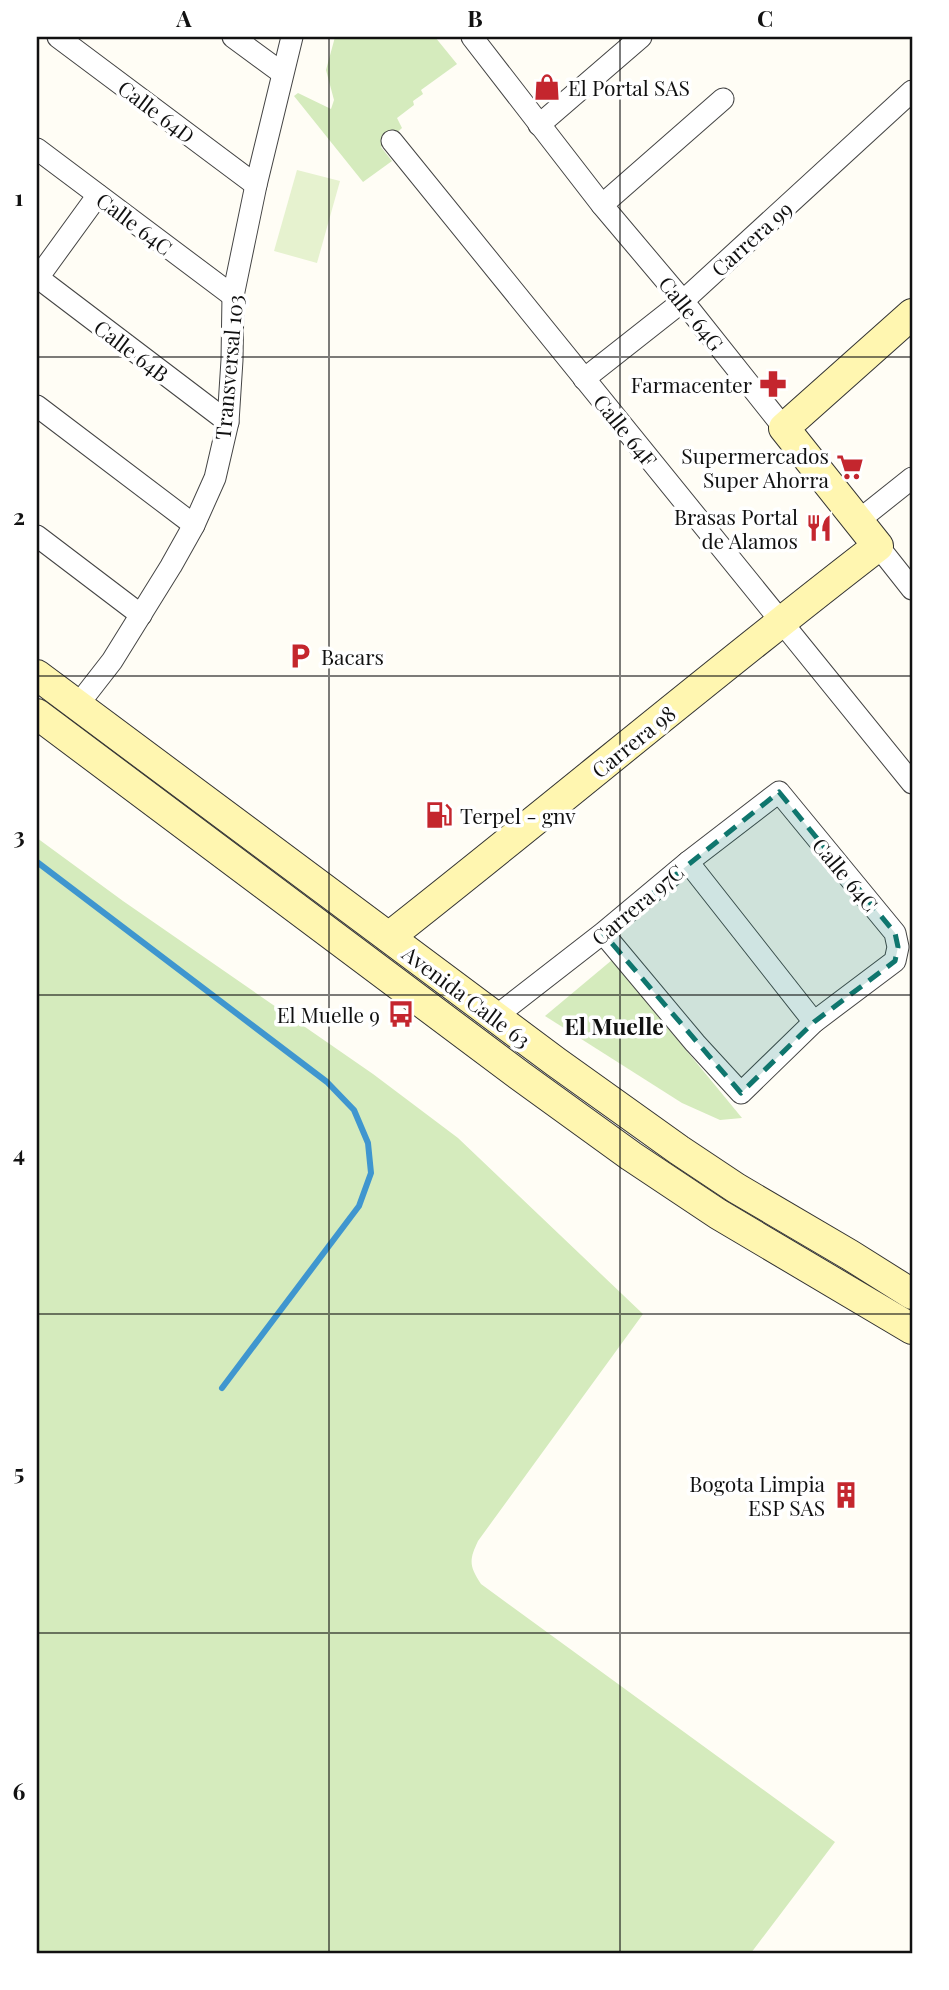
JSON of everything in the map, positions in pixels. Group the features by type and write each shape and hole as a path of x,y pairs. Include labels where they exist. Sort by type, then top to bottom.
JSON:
{"main road":[{"path":"784,428 912,314"},
{"name":"Calle 64G","path":"784,428 878,546"},
{"name":"Carrera 98","path":"389,937 878,546"},
{"name":"Avenida Calle 63","path":"37,675 495,1017 668,1142 724,1181 912,1294"},
{"name":"Avenida Calle 63","path":"37,714 631,1156 719,1214 912,1329"}],"street":[{"name":"Calle 64D","path":"58,37 256,185"},
{"path":"233,37 282,73"},
{"name":"Transversal 103","path":"77,706 112,661 141,615 194,525 215,478 228,422 233,296 256,185 292,37"},
{"path":"539,125 641,37"},
{"name":"Calle 64G","path":"475,38 539,125 784,428"},
{"name":"Carrera 99","path":"584,379 683,301 912,91"},
{"path":"603,205 723,99"},
{"name":"Calle 64F","path":"392,141 912,783"},
{"name":"Calle 64C","path":"37,149 233,296"},
{"path":"37,278 98,195"},
{"name":"Calle 64B","path":"37,278 228,422"},
{"path":"37,406 194,525"},
{"path":"858,521 912,478"},
{"path":"37,536 141,615"},
{"name":"Calle 64G","path":"878,546 912,589"},
{"name":"Calle 64C","path":"779,793 895,933 898,947 895,961 814,1022"},
{"name":"Carrera 97C","path":"495,1017 604,933 688,862 779,793"},
{"path":"604,933 695,1044 741,1093 814,1022 688,862"}],"highlighted area":[{"path":"779,792 895,933 898,947 895,961 814,1022 741,1093 603,933"}],"green space":[{"path":"335,37 435,37 457,64 421,90 423,94 413,101 414,105 397,118 402,128 381,147 392,161 363,182 294,96 298,93 331,109 334,100 326,70"},
{"path":"297,170 340,181 317,263 274,251"},
{"path":"37,838 123,901 373,1074 458,1138 643,1314 478,1541 473,1553 472,1567 481,1584 835,1842 751,1953 37,1953"},
{"path":"612,960 742,1118 720,1120 682,1103 545,1016"}],"waterway":[{"path":"37,862 327,1082 354,1110 368,1143 371,1173 359,1206 222,1388"}],"place":[{"name":"El Portal SAS","path":"547,87"},
{"name":"Farmacenter","path":"773,384"},
{"name":"Supermercados Super Ahorra","path":"850,467"},
{"name":"Brasas Portal de Alamos","path":"819,528"},
{"name":"Bacars","path":"300,656"},
{"name":"Terpel - gnv","path":"439,815"},
{"name":"El Muelle 9","path":"401,1014"},
{"name":"Bogota Limpia ESP SAS","path":"846,1495"}],"district":[{"name":"El Muelle","path":"614,1025"}]}
